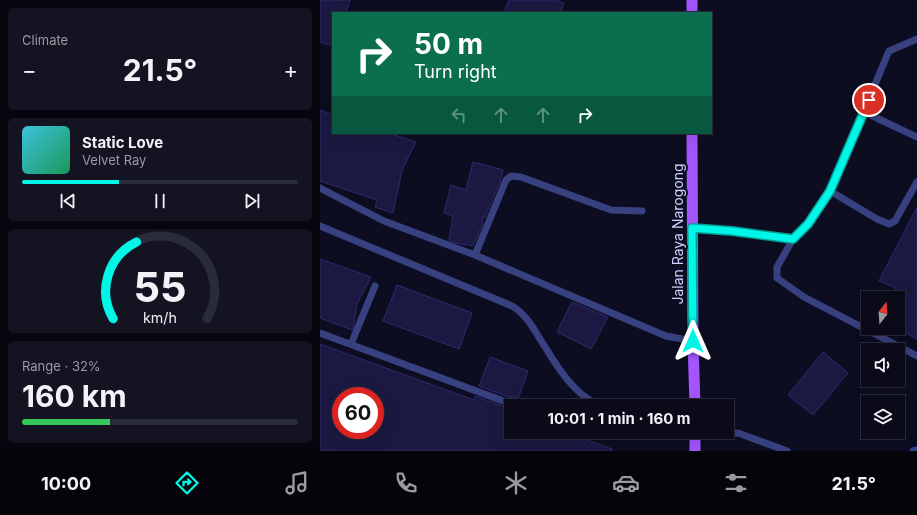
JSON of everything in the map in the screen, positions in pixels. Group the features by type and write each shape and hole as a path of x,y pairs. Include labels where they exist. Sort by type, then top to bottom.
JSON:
{"main road":[{"path":"692,0 692,12"},
{"name":"Jalan Raya Narogong","path":"692,134 695,399"},
{"path":"694,439 695,451"}],"lane":[{"path":"917,39 889,51 830,191 808,224 793,239 777,267 777,278 804,297 917,356"},
{"path":"864,112 917,137"},
{"path":"475,255 506,180 511,176 521,177 611,210 642,211"},
{"path":"830,191 889,224 895,221 917,182"},
{"path":"320,188 384,221 475,255 666,336 693,341"},
{"path":"320,226 512,306 526,318 546,350 569,381 582,395 589,399"},
{"path":"692,228 732,231 793,239"},
{"path":"351,344 375,286"},
{"path":"320,333 504,401"},
{"path":"734,433 738,433 787,451"},
{"path":"913,451 917,450"}],"building":[{"path":"320,0 350,0 346,12 332,12 332,46 320,42"},
{"path":"509,0 555,0 564,3 560,12 504,12"},
{"path":"320,110 332,115 332,134 391,134 416,142 402,170 393,213 375,207 377,200 320,181"},
{"path":"473,162 503,170 500,182 485,217 483,216 482,226 473,246 456,243 449,240 453,216 444,213 451,185 466,190"},
{"path":"917,207 917,339 905,333 905,291 895,291 896,288 879,281"},
{"path":"320,259 371,277 357,304 352,330 320,318"},
{"path":"397,285 472,313 459,349 383,321"},
{"path":"572,302 608,317 591,349 557,332"},
{"path":"320,344 474,400 475,396 504,406 504,439 584,439 612,449 612,451 320,451"},
{"path":"823,352 848,373 813,415 788,395"},
{"path":"490,357 528,371 518,399 511,396 511,398 479,386"}],"route":[{"path":"693,341 692,228 732,231 793,239 808,224 830,191 869,100"}]}
